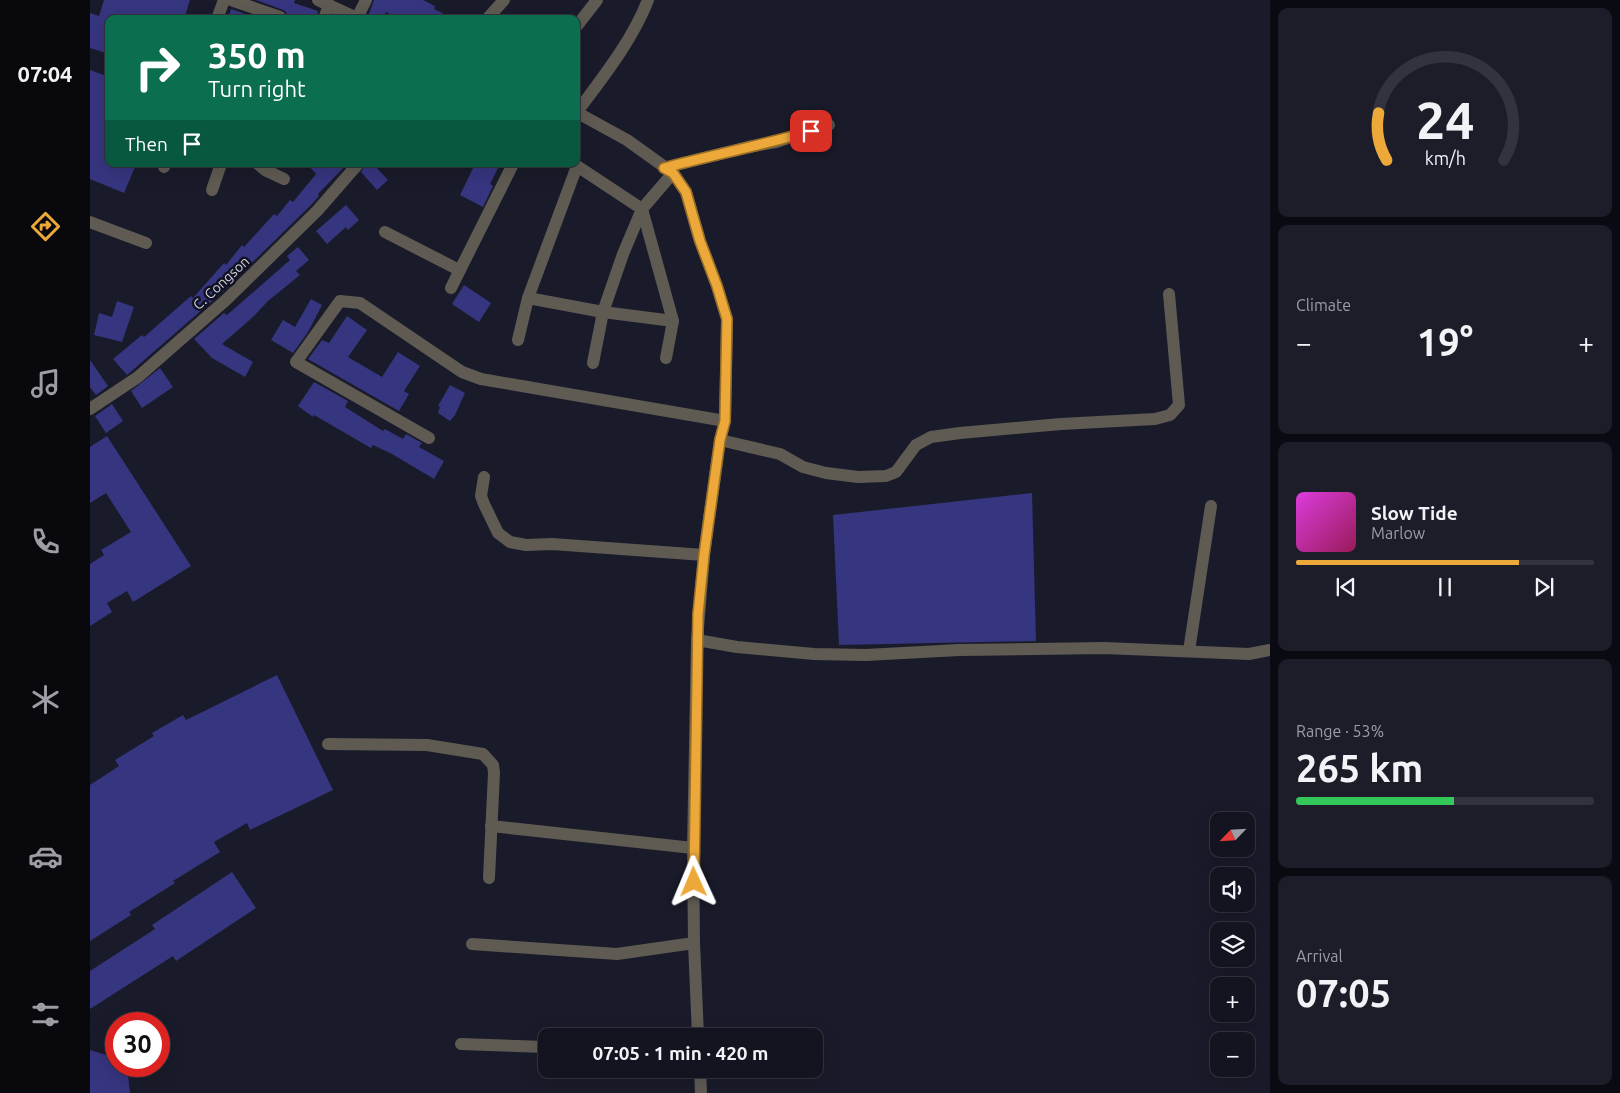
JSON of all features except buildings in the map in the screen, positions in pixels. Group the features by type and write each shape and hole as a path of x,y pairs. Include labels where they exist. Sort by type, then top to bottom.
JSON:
{"street":[{"path":"219,15 224,0"},
{"path":"231,0 274,15"},
{"path":"359,15 366,0"},
{"path":"491,15 504,0"},
{"path":"580,22 597,0"},
{"path":"580,108 612,64 648,0"},
{"path":"323,3 351,15"},
{"path":"580,114 626,140 668,170 686,192 700,241 727,319 725,421 720,440 704,555 697,640 693,848 698,1028"},
{"path":"593,363 603,312 623,254 642,209 668,170 748,147 776,142 829,125"},
{"path":"212,190 221,167"},
{"path":"262,167 284,178"},
{"name":"C. Congson","path":"90,409 138,378 226,300 316,211 355,167"},
{"path":"451,288 511,167"},
{"path":"518,340 528,298 575,167"},
{"path":"579,167 642,209 673,321 666,358"},
{"path":"90,222 146,243"},
{"path":"384,232 459,270"},
{"path":"720,440 780,454 803,467 826,473 858,477 886,476 896,472 916,445 931,437 1061,424 1155,419 1170,415 1179,405 1169,294"},
{"path":"528,298 603,312 673,321"},
{"path":"429,438 296,362 340,302 360,303 462,372 481,379 725,421"},
{"path":"484,477 481,496 484,504 498,533 510,542 526,545 552,544 704,555"},
{"path":"1190,650 1211,506"},
{"path":"697,640 737,647 814,654 866,655 959,650 1104,648 1190,650 1249,654 1270,650"},
{"path":"328,744 427,746 483,754 493,765 494,773 489,878"},
{"path":"491,826 693,848"},
{"path":"472,944 618,954 694,943"},
{"path":"461,1044 538,1047"},
{"path":"700,1078 701,1093"}],"route":[{"path":"694,882 693,848 698,614 720,440 725,421 727,319 700,241 686,192 673,173 664,168 776,142 811,131"}]}
